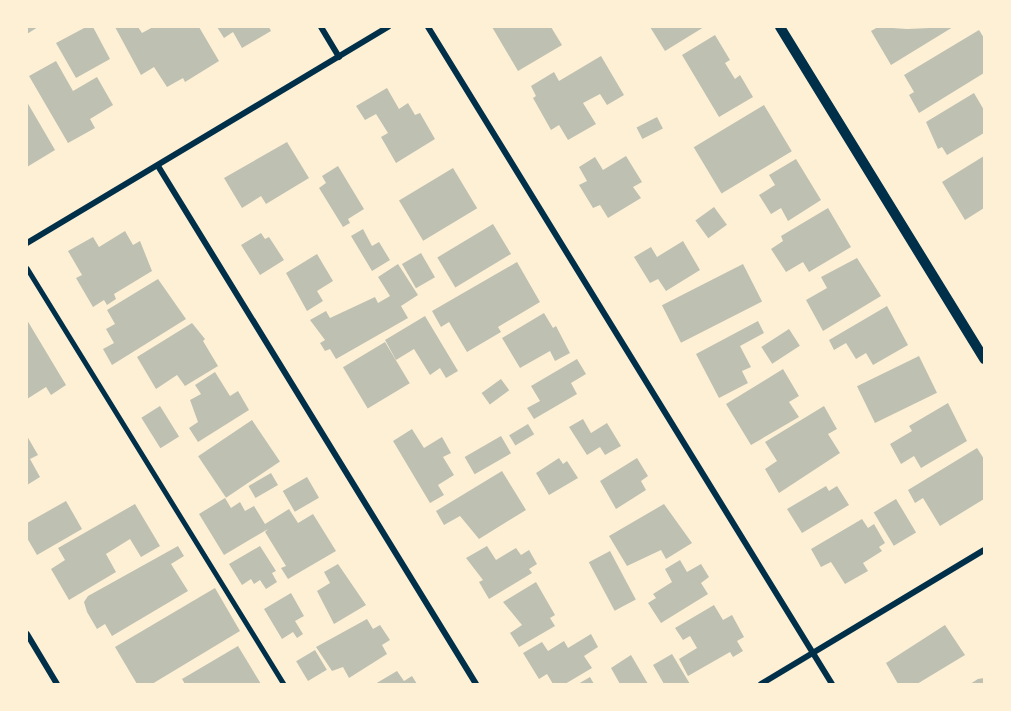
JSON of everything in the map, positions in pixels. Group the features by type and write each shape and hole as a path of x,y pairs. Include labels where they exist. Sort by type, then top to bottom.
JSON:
{"street":[{"path":"321,27 339,57"},
{"path":"27,243 388,27"},
{"path":"428,27 832,684"},
{"path":"780,27 984,358"},
{"path":"158,166 476,684"},
{"path":"761,684 984,550"},
{"path":"27,634 57,684"}],"lane":[{"path":"27,268 284,684"}],"building":[{"path":"27,27 38,27 27,34"},
{"path":"86,27 93,27 110,59 76,78 56,43"},
{"path":"115,27 138,27 142,33 153,27 199,27 219,61 185,82 183,78 167,87 154,67 141,75"},
{"path":"217,27 269,27 271,31 242,48 233,32 224,38"},
{"path":"492,27 551,27 562,45 518,71"},
{"path":"650,27 704,27 665,51"},
{"path":"878,27 907,29 953,27 891,65 871,31"},
{"path":"979,30 984,38 984,73 919,113 909,95 914,92 904,75"},
{"path":"715,35 730,60 725,63 735,79 740,75 753,97 719,117 682,55"},
{"path":"601,56 624,95 607,105 600,94 583,103 596,124 568,140 559,125 551,130 533,98 536,96 531,86 554,72 559,81"},
{"path":"56,61 73,91 97,77 113,105 90,119 95,128 68,143 29,76"},
{"path":"387,88 399,109 408,103 415,115 420,113 435,139 396,163 381,137 388,133 376,114 365,120 356,106"},
{"path":"974,93 984,110 984,133 947,155 942,147 938,149 926,122"},
{"path":"27,102 55,150 27,167"},
{"path":"764,105 792,151 722,194 694,147"},
{"path":"657,117 663,129 642,139 637,127"},
{"path":"287,142 309,178 266,204 261,196 242,208 224,178"},
{"path":"626,156 642,182 633,187 641,198 608,218 600,205 593,208 579,185 587,181 579,167 595,157 603,170"},
{"path":"984,156 984,208 965,220 942,182"},
{"path":"796,159 821,200 788,221 781,208 771,214 759,195 775,185 769,175"},
{"path":"338,166 364,209 348,219 350,223 343,227 319,188 326,183 322,176"},
{"path":"453,168 477,208 423,241 399,200"},
{"path":"714,207 727,225 708,238 695,221"},
{"path":"828,208 851,247 809,272 803,262 786,272 771,249 783,241 781,236"},
{"path":"493,224 511,254 455,287 437,257"},
{"path":"363,229 372,246 379,242 390,260 372,271 351,236"},
{"path":"125,231 133,245 140,241 152,271 114,294 116,299 107,305 104,300 93,307 76,278 82,275 68,251 93,237 99,247"},
{"path":"261,233 265,239 269,237 284,260 260,275 241,245"},
{"path":"683,241 700,270 666,291 658,279 650,283 634,257 651,247 657,257"},
{"path":"421,253 435,277 416,288 402,264"},
{"path":"317,254 333,281 317,291 323,301 307,311 286,273"},
{"path":"857,258 881,296 823,331 806,300 827,288 821,277"},
{"path":"517,262 540,302 498,327 501,332 467,352 449,322 441,327 432,311"},
{"path":"398,264 418,295 401,306 408,318 336,359 330,349 325,351 320,343 325,340 310,320 326,311 330,318 375,297 378,303 390,296 378,277"},
{"path":"743,264 762,301 681,343 662,305"},
{"path":"158,279 186,319 112,365 103,349 114,343 106,329 115,324 107,310"},
{"path":"887,306 908,345 873,365 866,353 856,359 846,343 834,350 829,340"},
{"path":"544,313 553,328 556,326 570,353 555,361 550,351 520,368 502,338"},
{"path":"425,316 458,371 446,378 440,368 430,375 414,349 396,360 385,340"},
{"path":"27,320 66,385 51,395 46,387 27,399"},
{"path":"758,321 764,333 740,346 751,367 742,371 748,383 719,398 696,354"},
{"path":"192,323 205,339 203,341 218,366 185,386 177,375 156,389 137,357"},
{"path":"789,329 800,346 772,364 761,347"},
{"path":"385,342 410,383 368,408 343,367"},
{"path":"919,356 937,393 875,423 857,386"},
{"path":"577,359 586,374 571,383 577,394 534,419 527,408 540,401 531,386"},
{"path":"783,369 799,396 789,402 799,417 751,445 726,404"},
{"path":"215,372 230,396 238,391 249,410 198,442 189,428 198,422 190,400 201,394 195,385"},
{"path":"501,379 509,390 490,404 482,393"},
{"path":"948,403 967,441 921,468 914,456 901,464 890,444 912,431 909,426"},
{"path":"160,406 179,437 160,448 141,418"},
{"path":"824,406 837,429 828,434 840,453 779,493 765,469 777,461 765,442"},
{"path":"583,419 591,433 607,423 621,446 605,455 600,447 587,455 569,427"},
{"path":"252,420 280,461 226,498 198,456"},
{"path":"528,424 534,434 515,446 509,435"},
{"path":"412,429 424,448 442,437 451,453 443,457 454,475 438,485 444,495 430,503 393,441"},
{"path":"27,436 38,455 30,459 40,477 27,485"},
{"path":"501,436 511,453 475,474 465,457"},
{"path":"977,448 984,459 984,499 940,526 923,498 915,503 908,490"},
{"path":"559,458 563,464 567,461 578,478 549,495 536,473"},
{"path":"637,458 648,476 641,481 646,490 616,509 600,481"},
{"path":"502,471 526,510 479,539 460,516 444,525 436,511"},
{"path":"271,473 278,485 255,498 248,486"},
{"path":"307,477 319,498 295,512 283,491"},
{"path":"826,486 829,491 837,486 849,505 802,533 787,509"},
{"path":"225,498 231,508 240,502 245,511 254,506 265,524 289,509 298,523 313,514 336,551 288,579 281,568 286,566 265,532 268,529 224,555 199,514"},
{"path":"896,499 916,532 894,546 874,512"},
{"path":"66,501 82,529 37,555 27,538 27,523"},
{"path":"135,504 160,546 141,557 130,539 106,554 116,572 69,600 51,569 65,560 58,548"},
{"path":"664,504 692,543 666,559 661,550 627,566 609,536"},
{"path":"862,519 868,528 874,524 885,543 879,547 882,551 863,563 868,571 845,584 831,562 821,567 811,549"},
{"path":"178,546 184,556 171,564 188,591 112,636 105,624 97,629 84,602 88,596"},
{"path":"260,546 276,571 272,573 277,582 266,589 260,580 254,584 251,579 242,585 229,564"},
{"path":"487,546 496,560 516,548 521,555 529,550 537,564 529,569 532,573 489,599 479,582 483,580 466,558"},
{"path":"610,551 636,600 615,611 589,562"},
{"path":"680,560 687,572 701,564 709,577 701,583 708,594 661,623 648,603 656,598 653,594 672,582 665,569"},
{"path":"338,564 366,605 334,624 317,591 330,583 324,572"},
{"path":"536,582 555,615 550,618 555,626 519,647 510,633 522,625 503,602"},
{"path":"215,588 240,631 152,684 137,684 115,647"},
{"path":"291,593 304,616 295,621 303,634 297,638 293,632 282,639 264,609"},
{"path":"714,605 723,620 732,615 744,637 737,641 743,651 733,657 730,652 688,676 679,659 697,648 690,636 683,640 675,628"},
{"path":"367,619 373,629 380,625 390,640 382,645 387,654 349,678 343,667 332,671 316,647"},
{"path":"945,625 965,655 917,684 898,684 886,663"},
{"path":"591,634 598,647 584,656 592,668 565,684 553,684 547,674 539,679 523,653 542,642 548,651 564,641 568,648"},
{"path":"238,646 261,684 185,684 182,679"},
{"path":"315,650 327,670 308,681 296,661"},
{"path":"672,654 690,684 664,684 653,665"},
{"path":"631,655 648,684 620,684 611,668"},
{"path":"397,671 404,681 412,676 417,684 375,684"},
{"path":"590,677 594,684 578,684"},
{"path":"984,678 984,684 970,684 978,679"}]}
